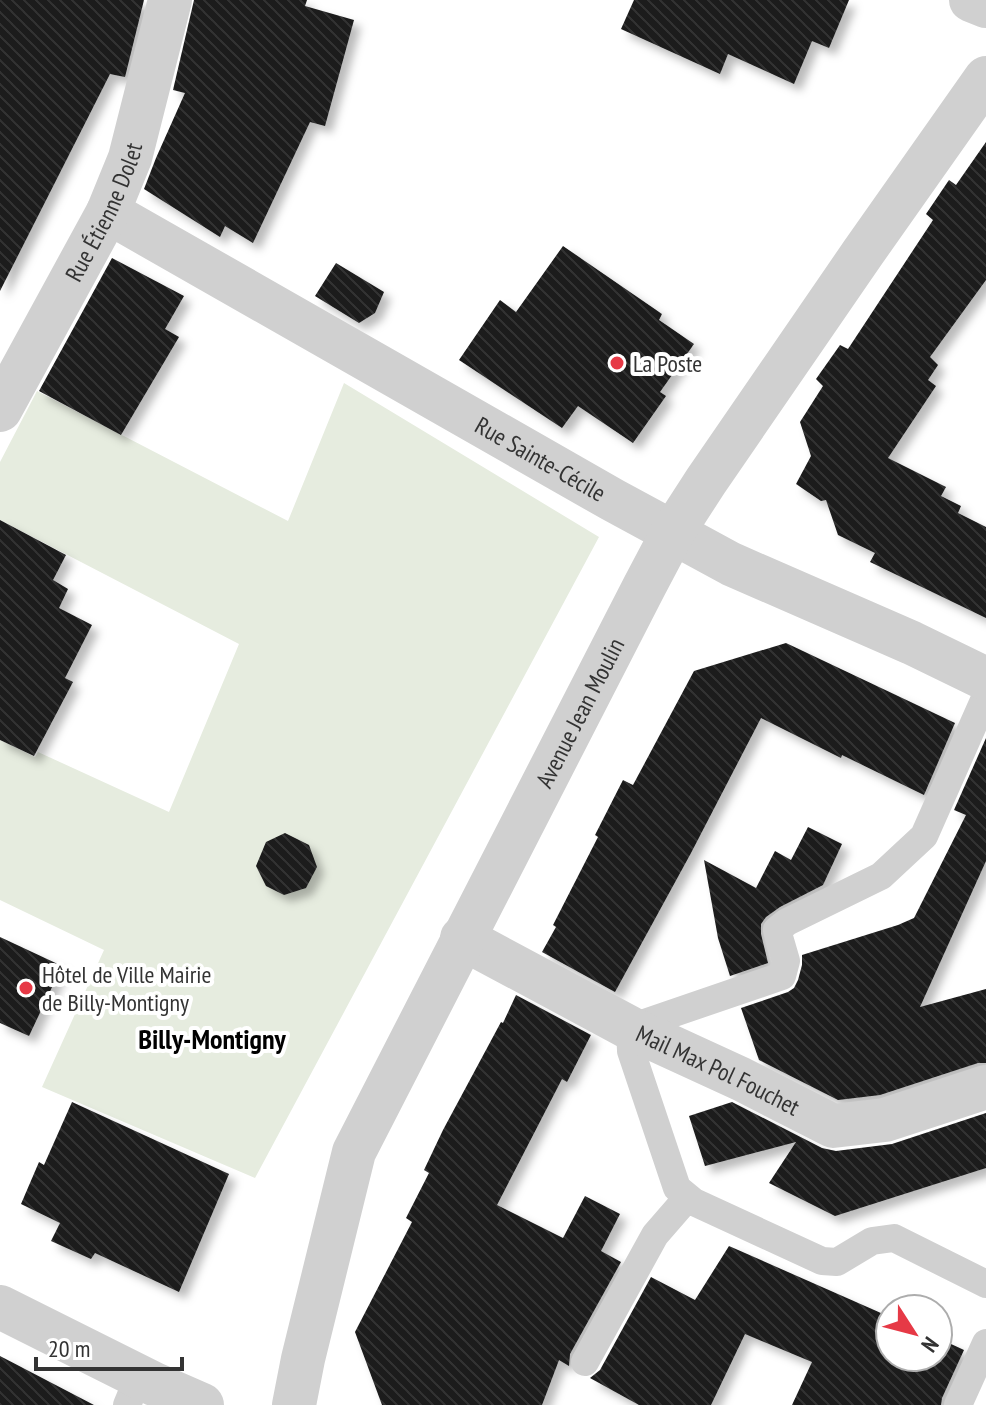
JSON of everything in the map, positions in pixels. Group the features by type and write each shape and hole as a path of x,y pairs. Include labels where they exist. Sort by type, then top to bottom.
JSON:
{"street":[{"name":"Rue Étienne Dolet","path":"0,410 108,212 130,158 170,0"},
{"path":"971,0 986,6"},
{"name":"Avenue Jean Moulin","path":"294,1405 354,1152 673,532 986,78"},
{"name":"Rue Sainte-Cécile","path":"108,212 731,564 986,679"},
{"name":"Mail Max Pol Fouchet","path":"462,938 630,1028 833,1126 885,1120 986,1087"},
{"path":"0,1307 133,1391 202,1405"}],"lane":[{"path":"986,696 924,836 881,876 787,922 777,930 786,961 782,976 630,1028 631,1051 677,1188 694,1202 822,1261 837,1262 872,1241 894,1238 986,1284"},
{"path":"585,1362 655,1235 688,1197"},
{"path":"958,1405 986,1343"}],"shaded area":[{"path":"344,383 599,537 255,1178 42,1087 104,950 0,900 0,740 35,757 38,752 169,812 239,644 0,520 0,462 37,391 288,521"}],"building":[{"path":"0,0 144,0 125,77 110,74 0,291"},
{"path":"194,0 307,0 305,6 354,20 325,126 310,122 253,243 225,226 220,237 144,189 185,93 173,90"},
{"path":"634,0 849,0 829,48 812,41 794,84 728,54 720,74 621,29"},
{"path":"986,142 986,280 930,357 938,365 928,380 936,386 888,458 946,487 941,496 961,506 958,513 986,527 986,618 870,562 875,553 838,535 826,500 821,501 796,484 811,456 800,422 823,386 816,379 840,345 848,349 933,220 926,214 949,180 956,185"},
{"path":"563,246 662,314 659,320 694,344 660,392 666,396 633,443 578,406 562,428 459,360 500,300 516,312"},
{"path":"112,258 184,296 165,329 179,337 121,435 39,391"},
{"path":"336,263 384,292 375,313 359,323 315,296"},
{"path":"0,520 66,555 53,580 68,589 59,608 92,625 65,678 73,682 34,756 0,740"},
{"path":"786,643 955,723 924,795 761,718 615,992 542,952 623,780 633,785 694,671"},
{"path":"986,738 986,861 920,1007 986,989 986,1063 880,1095 838,1100 759,1060 741,1008 794,988 802,955 914,918 966,815 954,810"},
{"path":"808,827 842,844 823,885 780,907 761,924 768,963 730,976 718,938 704,860 756,888 775,851 791,860"},
{"path":"285,833 309,845 317,867 306,888 284,895 266,886 256,866 266,842"},
{"name":"Hôtel de Ville Mairie de Billy-Montigny","path":"0,937 62,966 29,1036 0,1023"},
{"path":"516,995 591,1035 567,1082 562,1079 497,1205 563,1238 585,1196 620,1214 601,1251 621,1262 570,1354 569,1366 559,1360 542,1405 382,1405 355,1332 412,1222 406,1218 429,1173 424,1170 443,1130"},
{"path":"72,1102 229,1174 179,1292 95,1253 91,1259 51,1241 60,1223 21,1204 39,1162 44,1165"},
{"path":"732,1102 822,1148 836,1151 892,1144 986,1113 986,1168 835,1216 769,1183 796,1142 705,1166 689,1116"},
{"path":"729,1246 874,1310 874,1373 953,1373 941,1405 792,1405 812,1362 745,1334 711,1405 639,1405 590,1378 600,1370 651,1277 695,1300"},
{"path":"954,1345 964,1350 954,1372"},
{"path":"0,1356 94,1405 0,1405"}],"place":[{"name":"La Poste","path":"617,363"},
{"name":"Hôtel de Ville Mairie de Billy-Montigny","path":"26,988"}],"district":[{"name":"Billy-Montigny","path":"212,1038"}]}
